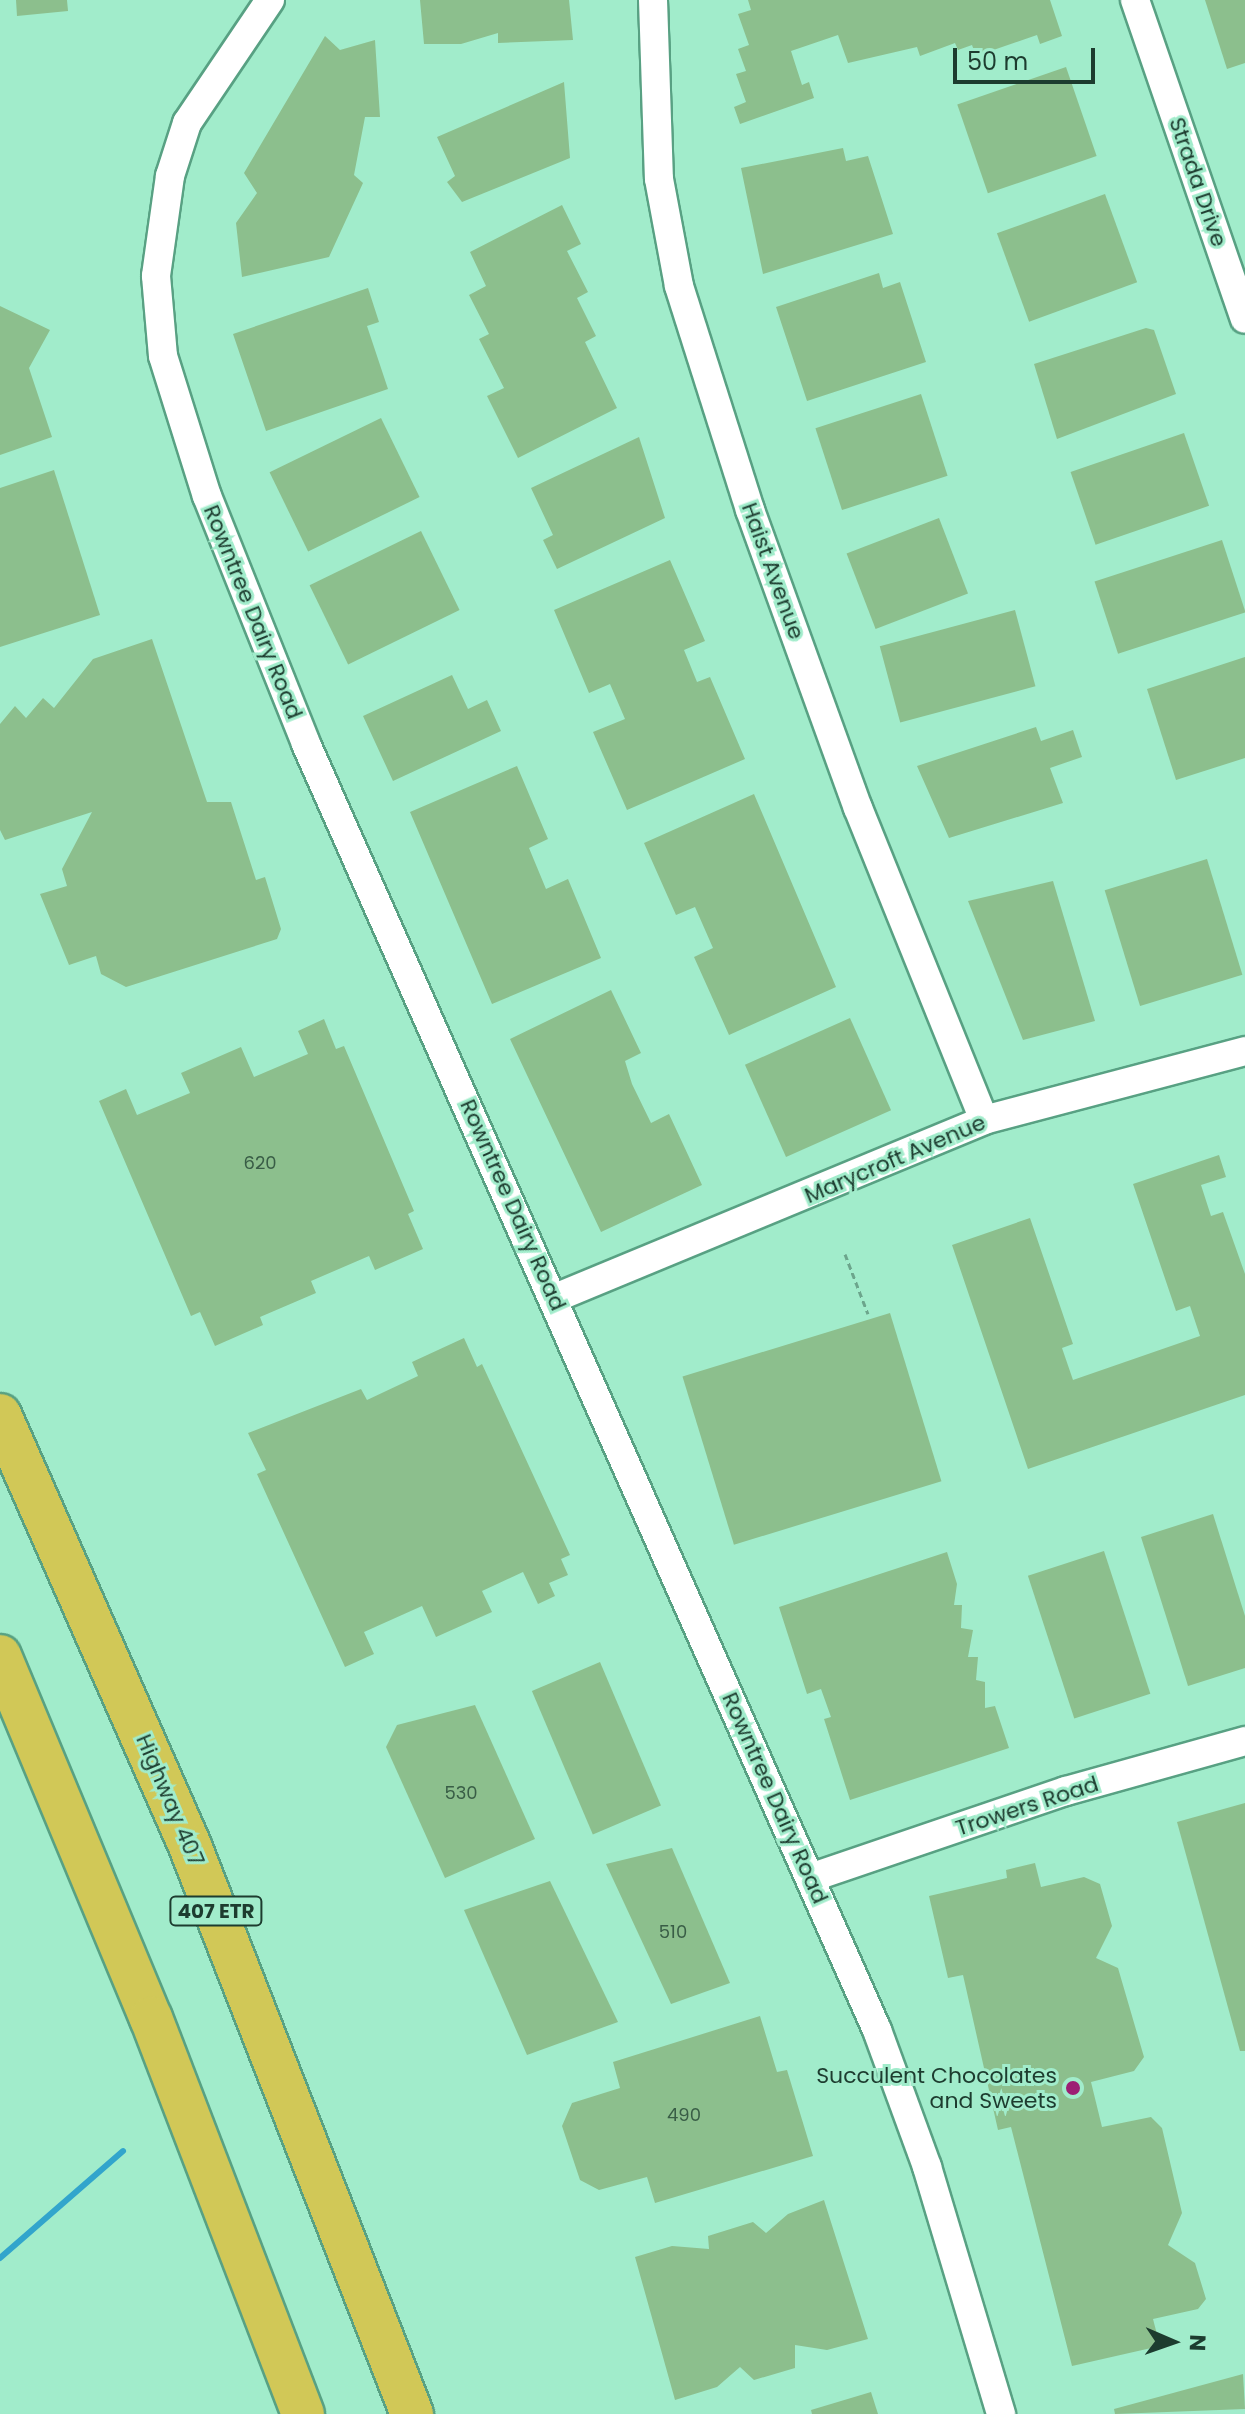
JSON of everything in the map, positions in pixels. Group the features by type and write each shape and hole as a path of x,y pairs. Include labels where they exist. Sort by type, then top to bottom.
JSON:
{"highway":[{"name":"Highway 407","path":"0,1415 190,1846 412,2414"},
{"path":"0,1656 151,2018 303,2414"}],"street":[{"name":"Rowntree Dairy Road","path":"270,0 187,123 170,176 156,276 163,356 207,496 306,744 555,1298 810,1878 919,2146 1001,2414"},
{"name":"Haist Avenue","path":"653,0 659,179 679,286 750,510 858,808 984,1120"},
{"name":"Strada Drive","path":"1135,0 1245,319"},
{"name":"Marycroft Avenue","path":"555,1298 984,1120 1245,1051"},
{"name":"Trowers Road","path":"810,1878 1066,1791 1245,1741"}],"path":[{"path":"845,1254 868,1314"}],"building":[{"path":"16,0 67,0 68,11 17,16"},
{"path":"420,0 569,0 573,40 498,43 498,33 461,44 424,44"},
{"path":"748,0 1050,0 1062,36 1040,44 1037,35 976,56 972,45 958,50 955,43 920,56 917,47 848,63 838,35 791,51 802,85 809,82 814,98 740,124 734,107 746,102 736,74 746,71 738,49 749,45 738,14 751,10"},
{"path":"1205,0 1245,0 1245,63 1227,69"},
{"path":"325,36 340,50 375,40 380,117 365,117 354,175 363,183 329,257 242,277 236,223 257,193 244,173"},
{"path":"1066,67 1097,156 988,193 957,104"},
{"path":"564,82 570,158 462,202 447,182 455,176 437,137"},
{"path":"843,148 846,161 868,156 893,234 763,274 741,168"},
{"path":"1105,194 1137,282 1029,322 997,233"},
{"path":"562,205 581,244 567,251 588,292 577,298 596,336 585,342 617,408 518,458 487,396 504,388 479,339 489,334 469,295 486,286 470,252"},
{"path":"879,273 883,288 900,282 926,362 807,401 776,307"},
{"path":"368,288 379,322 367,326 388,389 266,431 233,334"},
{"path":"0,306 50,330 29,368 52,437 0,455"},
{"path":"1146,328 1154,330 1176,394 1057,439 1034,364"},
{"path":"921,394 948,476 842,510 815,428"},
{"path":"381,418 420,497 308,551 270,472"},
{"path":"1184,433 1209,506 1096,545 1071,472"},
{"path":"639,437 665,518 557,569 543,540 553,535 531,488"},
{"path":"54,470 100,615 0,647 0,488"},
{"path":"939,518 968,594 876,629 847,553"},
{"path":"421,531 460,610 348,664 310,585"},
{"path":"1222,540 1245,612 1118,654 1095,581"},
{"path":"670,560 705,641 684,650 697,682 710,677 745,759 627,810 593,732 625,719 610,684 589,693 554,610"},
{"path":"1015,610 1035,686 900,723 880,646"},
{"path":"152,639 207,802 231,802 256,880 265,877 281,929 277,939 126,987 101,974 96,956 69,965 40,894 67,886 62,869 92,812 5,840 0,830 0,724 15,706 26,718 43,698 54,708 93,659"},
{"path":"1245,657 1245,758 1176,780 1147,689"},
{"path":"452,675 468,709 487,700 501,731 393,781 363,716"},
{"path":"1036,727 1041,741 1073,730 1082,757 1050,768 1063,803 949,838 917,766"},
{"path":"517,766 548,839 529,848 546,889 568,879 601,958 492,1004 410,812"},
{"path":"754,794 836,987 729,1035 694,957 713,948 695,907 676,915 644,843"},
{"path":"1207,859 1242,975 1140,1006 1105,890"},
{"path":"1053,881 1095,1021 1023,1040 968,901"},
{"path":"611,990 641,1053 625,1061 632,1084 651,1123 669,1114 702,1185 601,1232 510,1039"},
{"path":"850,1018 891,1110 786,1157 745,1065"},
{"path":"324,1019 336,1049 344,1046 414,1211 408,1214 423,1249 375,1270 369,1256 311,1281 316,1293 260,1317 263,1325 215,1346 200,1312 191,1316 99,1101 126,1089 137,1115 190,1093 181,1073 241,1047 254,1077 308,1054 298,1031"},
{"path":"1219,1155 1226,1177 1201,1185 1211,1216 1223,1212 1245,1274 1245,1395 1028,1469 952,1245 1030,1218 1073,1344 1062,1348 1073,1380 1200,1336 1190,1306 1176,1311 1133,1184"},
{"path":"890,1313 941,1481 734,1545 682,1376"},
{"path":"464,1338 477,1367 482,1364 570,1555 561,1559 568,1575 549,1583 555,1596 538,1604 523,1572 482,1591 492,1612 436,1637 422,1606 364,1632 374,1654 345,1667 257,1474 266,1470 248,1433 361,1389 367,1400 418,1376 412,1362"},
{"path":"1213,1514 1245,1616 1245,1668 1188,1686 1141,1537"},
{"path":"1104,1551 1150,1694 1074,1718 1028,1576"},
{"path":"947,1552 957,1584 954,1605 962,1605 961,1628 973,1630 968,1657 978,1657 976,1680 985,1682 985,1708 995,1706 1009,1748 850,1800 824,1719 831,1717 821,1689 807,1694 779,1607"},
{"path":"600,1662 661,1806 593,1835 532,1691"},
{"path":"475,1705 535,1839 445,1878 386,1747 397,1725"},
{"path":"1245,1803 1245,2051 1240,2051 1177,1822"},
{"path":"672,1848 730,1983 671,2004 606,1864"},
{"path":"1035,1863 1041,1887 1084,1877 1100,1884 1112,1926 1096,1958 1118,1968 1144,2057 1134,2071 1091,2082 1102,2127 1151,2117 1162,2128 1182,2213 1168,2245 1195,2263 1206,2299 1198,2309 1153,2319 1160,2346 1072,2366 1011,2127 998,2130 963,1975 948,1978 929,1896 1007,1878 1006,1870"},
{"path":"550,1881 618,2022 527,2055 464,1910"},
{"path":"760,2016 777,2072 787,2070 813,2156 655,2203 647,2177 599,2190 580,2180 562,2126 572,2103 620,2088 613,2062"},
{"path":"824,2200 868,2339 827,2350 795,2345 795,2368 754,2380 740,2367 717,2387 675,2400 635,2257 672,2246 709,2249 708,2236 753,2222 766,2233 788,2214"},
{"path":"1243,2374 1245,2409 1115,2414 1114,2409"},
{"path":"871,2392 878,2414 812,2414 811,2410"}],"waterway":[{"path":"0,2258 123,2151"}],"place":[{"name":"Succulent Chocolates and Sweets","path":"1073,2088"}]}
